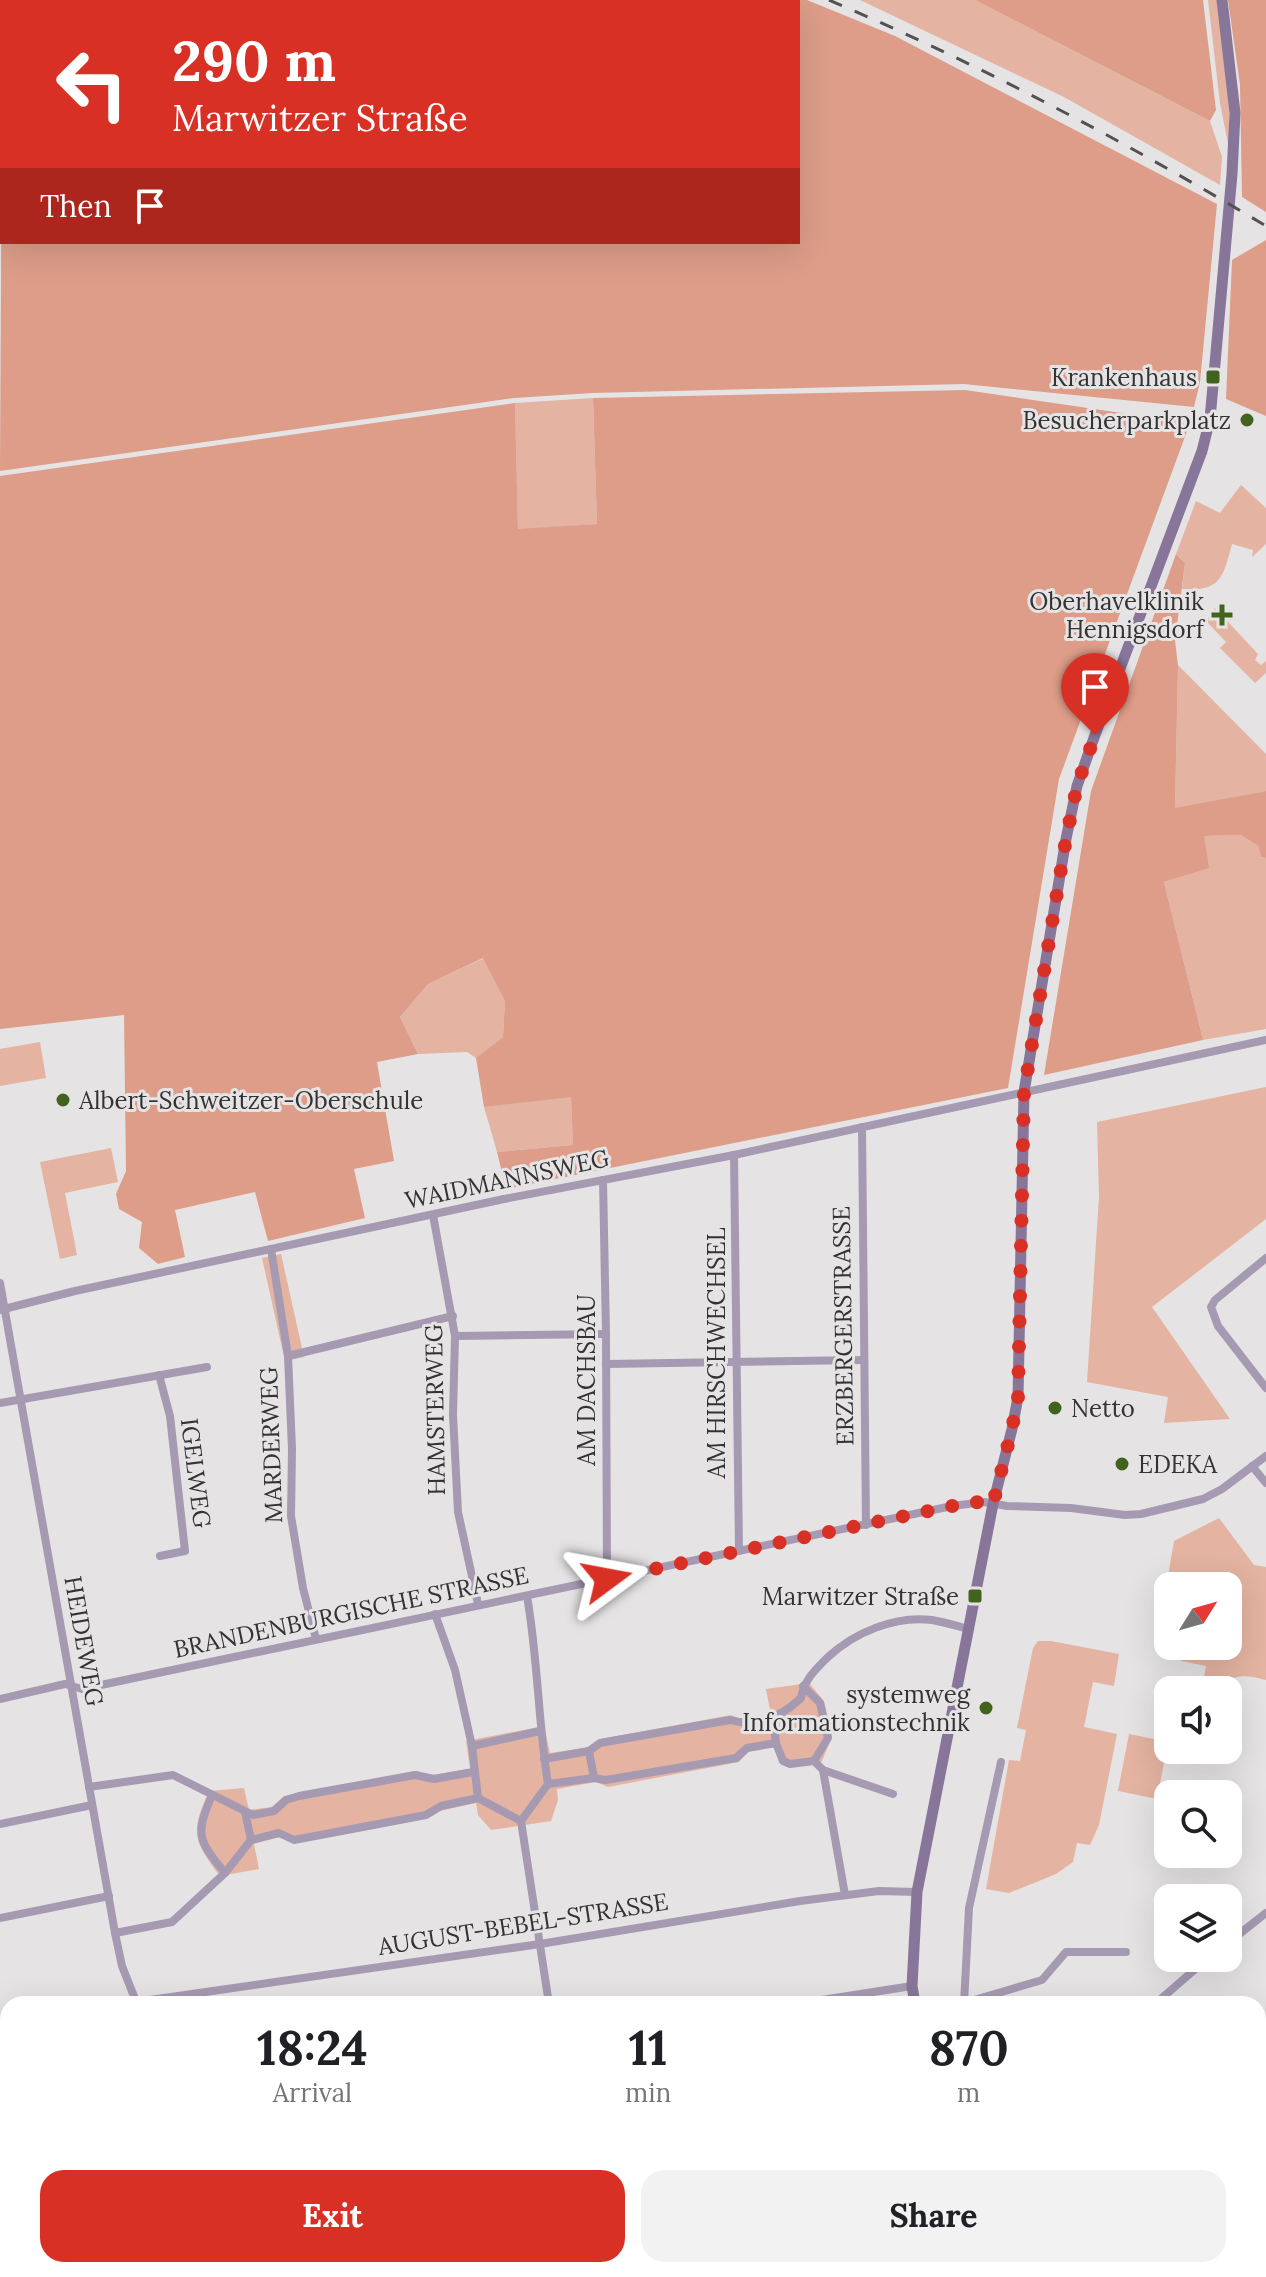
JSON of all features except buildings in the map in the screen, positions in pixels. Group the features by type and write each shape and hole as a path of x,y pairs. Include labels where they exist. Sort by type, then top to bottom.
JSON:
{"main road":[{"path":"915,1996 912,1986 917,1892 993,1504 1018,1397 1024,1092 1077,786 1202,451 1210,419 1235,113 1222,0"}],"street":[{"name":"WAIDMANNSWEG","path":"2,1309 271,1249 734,1155 1266,1040"},
{"name":"ERZBERGERSTRASSE","path":"862,1127 866,1525"},
{"name":"AM HIRSCHWECHSEL","path":"734,1155 739,1551"},
{"name":"AM DACHSBAU","path":"603,1180 607,1579"},
{"name":"HAMSTERWEG","path":"433,1215 455,1336 455,1482 458,1512 478,1604"},
{"name":"MARDERWEG","path":"271,1249 288,1356 291,1516 316,1639"},
{"path":"1266,1258 1215,1300 1211,1307 1218,1326 1266,1388"},
{"name":"HEIDEWEG","path":"0,1283 2,1309 73,1686 115,1933 122,1966 134,1996"},
{"path":"288,1356 453,1316"},
{"path":"455,1336 606,1334"},
{"path":"606,1364 863,1360"},
{"path":"0,1403 207,1367"},
{"name":"IGELWEG","path":"159,1375 170,1416 190,1551 160,1556"},
{"name":"BRANDENBURGISCHE STRASSE","path":"0,1699 65,1684 82,1689 975,1502 1141,1514 1203,1499 1222,1489 1266,1456"},
{"path":"1252,1466 1266,1483"},
{"path":"527,1596 538,1663 540,1731 548,1784 521,1821 548,1996"},
{"path":"435,1614 455,1670 472,1746 478,1798"},
{"path":"544,1759 589,1751 600,1743 730,1720 743,1724 784,1714 801,1698 803,1686 835,1651 865,1631 930,1620 969,1629"},
{"path":"803,1686 820,1703 828,1738 814,1761"},
{"path":"773,1718 776,1743 783,1761 790,1764 814,1761"},
{"path":"472,1746 540,1731"},
{"path":"548,1784 594,1778 606,1780 736,1758 747,1748 776,1743"},
{"path":"589,1751 594,1778"},
{"path":"814,1761 823,1770 893,1794"},
{"path":"964,1996 969,1908 1001,1762"},
{"path":"823,1770 845,1895"},
{"path":"89,1787 173,1775 253,1815 274,1811 286,1800 321,1792 415,1775 434,1779 473,1772"},
{"path":"212,1795 200,1823 204,1847 225,1873"},
{"path":"115,1933 172,1922 225,1873 251,1840 279,1833 294,1840 426,1815 441,1806 478,1798 521,1821"},
{"path":"0,1824 92,1805"},
{"path":"245,1812 251,1840"},
{"name":"AUGUST-BEBEL-STRASSE","path":"185,1996 845,1895 879,1891 917,1892"},
{"path":"0,1918 109,1896"},
{"path":"1242,1932 1266,1913"},
{"path":"988,1996 1042,1980 1066,1952 1126,1952"},
{"path":"1164,1996 1192,1972"},
{"path":"848,1996 912,1986"}],"shaded area":[{"path":"800,0 807,0 895,36 1217,204 1200,382 1194,407 964,384 593,393 514,398 0,471 1,244 800,244"},
{"path":"860,0 975,0 1210,121 1222,157 1220,185 1064,97"},
{"path":"975,0 1203,0 1216,110 1210,121"},
{"path":"1208,0 1217,0 1229,105 1229,149 1220,103"},
{"path":"1228,0 1266,0 1266,212 1242,197 1240,85"},
{"path":"1266,240 1266,416 1226,399 1232,260"},
{"path":"965,390 1190,423 1059,779 1008,1088 506,1189 497,1152 573,1145 571,1097 484,1107 476,1058 503,1037 505,1001 483,958 428,984 400,1017 418,1054 377,1062 394,1161 354,1169 365,1218 268,1241 255,1192 175,1210 185,1257 158,1264 139,1248 142,1222 119,1209 116,1194 126,1171 124,1015 0,1029 0,476 515,403 518,529 597,524 593,398"},
{"path":"593,398 597,524 518,530 515,403"},
{"path":"1241,485 1266,508 1266,544 1252,557 1253,550 1232,544 1218,580 1205,588 1182,589 1185,563 1176,554 1196,501 1220,513"},
{"path":"1176,554 1185,563 1175,641 1178,665 1175,808 1266,791 1266,858 1261,857 1258,846 1241,835 1204,836 1209,868 1164,882 1203,1040 1044,1075 1091,791"},
{"path":"1215,608 1258,654 1255,660 1261,665 1266,661 1266,673 1255,683 1220,648 1226,642 1206,621"},
{"path":"1178,665 1266,754 1266,791 1175,809"},
{"path":"1241,835 1258,846 1261,857 1266,858 1266,1029 1203,1040 1164,882 1208,868 1203,836"},
{"path":"484,958 505,1001 503,1037 476,1058 467,1052 418,1054 400,1017 428,984"},
{"path":"40,1042 46,1078 0,1086 0,1049"},
{"path":"1266,1087 1266,1219 1152,1307 1230,1419 1164,1423 1168,1397 1087,1382 1099,1197 1097,1122"},
{"path":"571,1096 573,1145 497,1152 484,1107"},
{"path":"111,1148 118,1182 65,1193 77,1255 60,1259 40,1162"},
{"path":"281,1254 304,1357 285,1361 262,1258"},
{"path":"1219,1518 1254,1565 1266,1567 1266,1680 1244,1676 1204,1676 1206,1666 1181,1661 1242,1660 1242,1572 1169,1572 1174,1541"},
{"path":"1038,1641 1119,1654 1114,1686 1093,1682 1084,1727 1117,1734 1099,1825 1090,1845 1077,1843 1073,1862 1056,1874 1009,1893 986,1889 1009,1760 1020,1761 1026,1730 1017,1728 1033,1648"},
{"path":"809,1683 824,1701 832,1737 821,1763 790,1767 779,1762 776,1747 750,1750 739,1762 608,1787 596,1782 557,1789 558,1800 551,1821 491,1830 478,1815 476,1803 295,1843 279,1837 254,1844 259,1869 220,1876 204,1853 197,1836 199,1817 209,1791 244,1788 249,1810 272,1807 284,1796 417,1771 432,1775 470,1769 466,1741 544,1726 550,1753 590,1747 601,1739 731,1715 745,1721 771,1715 766,1689"},
{"path":"1129,1734 1154,1739 1154,1764 1164,1764 1161,1780 1154,1780 1154,1798 1118,1791"}],"railway":[{"path":"829,0 941,50 1051,106 1160,164 1266,226"}],"place":[{"name":"Krankenhaus","path":"1213,377"},
{"name":"Besucherparkplatz","path":"1247,420"},
{"name":"Oberhavelklinik Hennigsdorf","path":"1222,615"},
{"name":"Albert-Schweitzer-Oberschule","path":"63,1100"},
{"name":"Netto","path":"1055,1408"},
{"name":"EDEKA","path":"1122,1464"},
{"name":"Marwitzer Straße","path":"975,1596"},
{"name":"systemweg Informationstechnik","path":"986,1708"}],"route":[{"path":"607,1579 952,1506 975,1502 993,1504 1018,1397 1024,1092 1066,839 1077,786 1095,735"}]}
